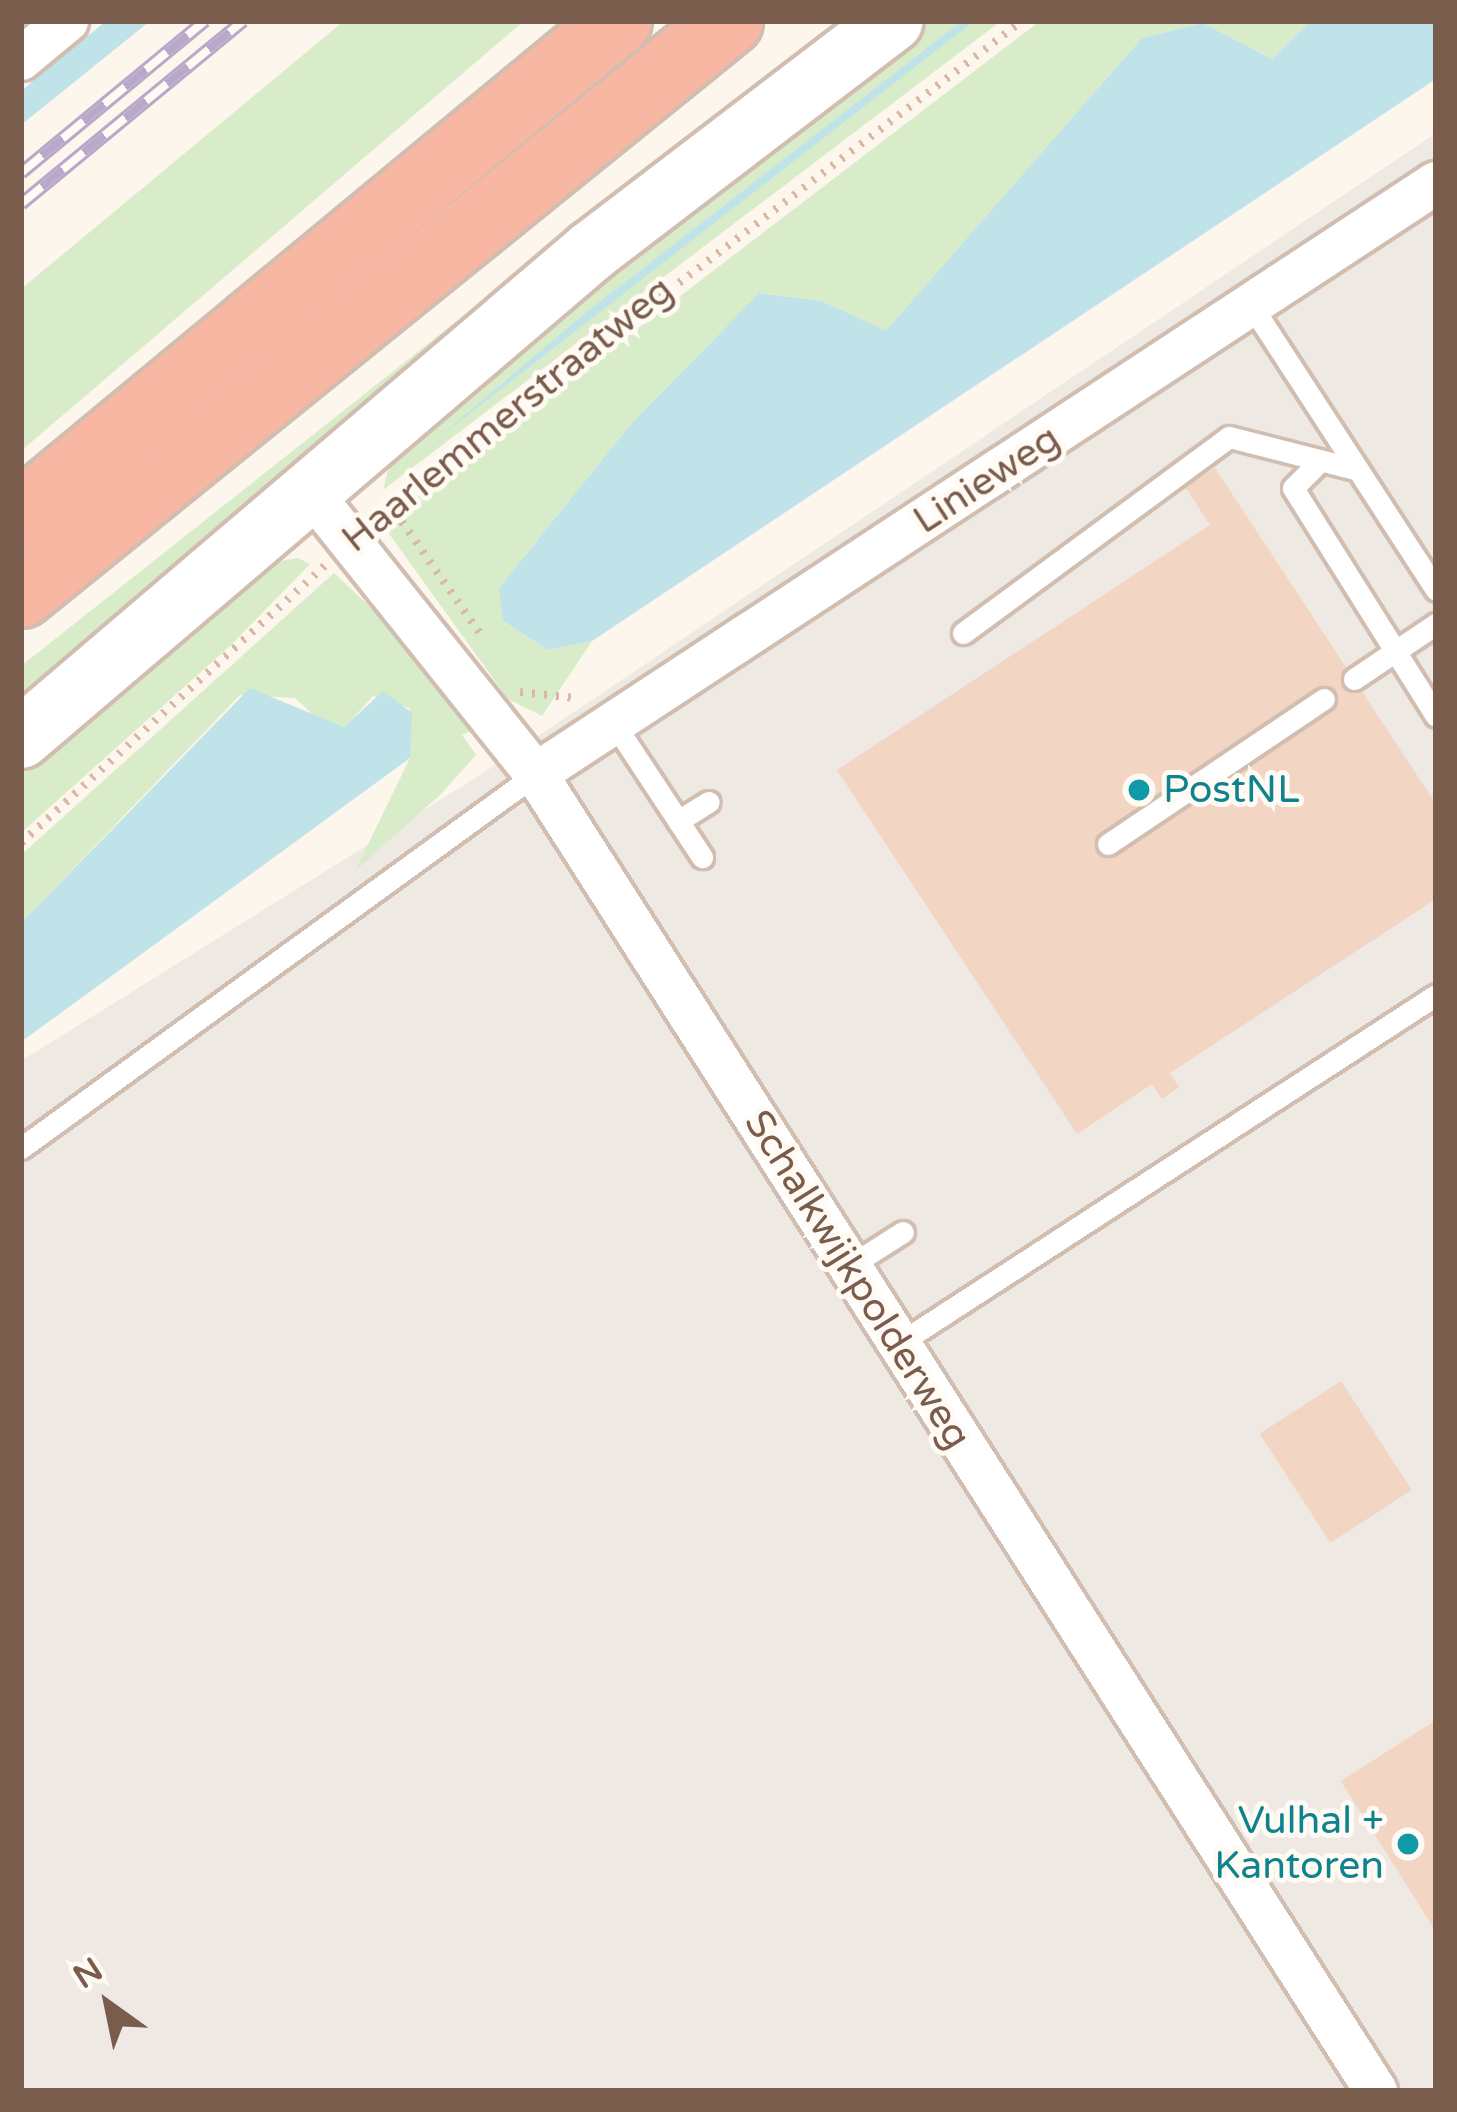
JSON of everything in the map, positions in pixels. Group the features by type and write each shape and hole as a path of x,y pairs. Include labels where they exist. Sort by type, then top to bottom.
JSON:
{"highway":[{"path":"21,515 618,21"},
{"path":"21,593 729,21"}],"main road":[{"name":"Haarlemmerstraatweg","path":"21,738 593,250 892,21"}],"street":[{"path":"21,59 67,21"},
{"name":"Linieweg","path":"536,774 602,705 1253,308 1436,183"},
{"name":"Schalkwijkpolderweg","path":"309,490 536,774 1376,2091"}],"lane":[{"path":"1253,308 1436,590"},
{"path":"963,633 1229,437 1266,440 1315,466 1358,470"},
{"path":"1315,466 1293,488 1436,716"},
{"path":"1354,679 1436,623"},
{"path":"1108,844 1324,699"},
{"path":"602,705 702,857"},
{"path":"21,1148 536,774"},
{"path":"678,821 708,802"},
{"path":"898,1344 1436,995"},
{"path":"848,1268 903,1232"}],"path":[{"name":"Haarlemmerstraatweg","path":"21,843 388,502 1022,21"},
{"path":"388,502 494,654"},
{"path":"507,673 537,695 602,705"}],"shaded area":[{"path":"1436,133 1436,2091 21,2091 21,1061 480,775"}],"green space":[{"path":"344,21 524,21 21,451 21,289"},
{"path":"926,21 1001,21 383,490 392,455"},
{"path":"1040,21 1310,21 1272,59 1203,23 1142,38 886,332 822,301 759,293 630,425 499,588 504,622 548,650 592,641 542,716 508,699 382,524"},
{"path":"501,298 21,708 21,666 482,301"},
{"path":"298,558 310,564 231,645 21,833 21,764 274,562"},
{"path":"334,573 423,656 477,728 462,735 476,755 441,794 355,871 410,758 409,708 373,696 345,727 322,723 295,698 240,695 21,923 21,855"}],"water":[{"path":"106,21 150,21 21,125 21,91"},
{"path":"962,21 974,21 438,438 584,314"},
{"path":"1310,21 1436,21 1436,79 592,641 548,650 503,621 499,588 630,425 759,293 822,301 886,331 1142,38 1203,23 1272,59"},
{"path":"250,688 344,727 383,691 412,713 410,758 21,1042 21,923"}],"building":[{"name":"PostNL","path":"1215,468 1436,804 1436,899 1170,1073 1179,1087 1162,1099 1152,1084 1077,1134 837,770 1210,525 1185,487"},
{"path":"1341,1381 1412,1490 1330,1543 1260,1434"},
{"name":"Vulhal + Kantoren","path":"1436,1720 1436,1932 1341,1781"}],"railway":[{"path":"21,173 205,21"},
{"path":"21,204 243,21"}],"place":[{"name":"PostNL","path":"1139,790"},
{"name":"Vulhal + Kantoren","path":"1408,1844"}]}
